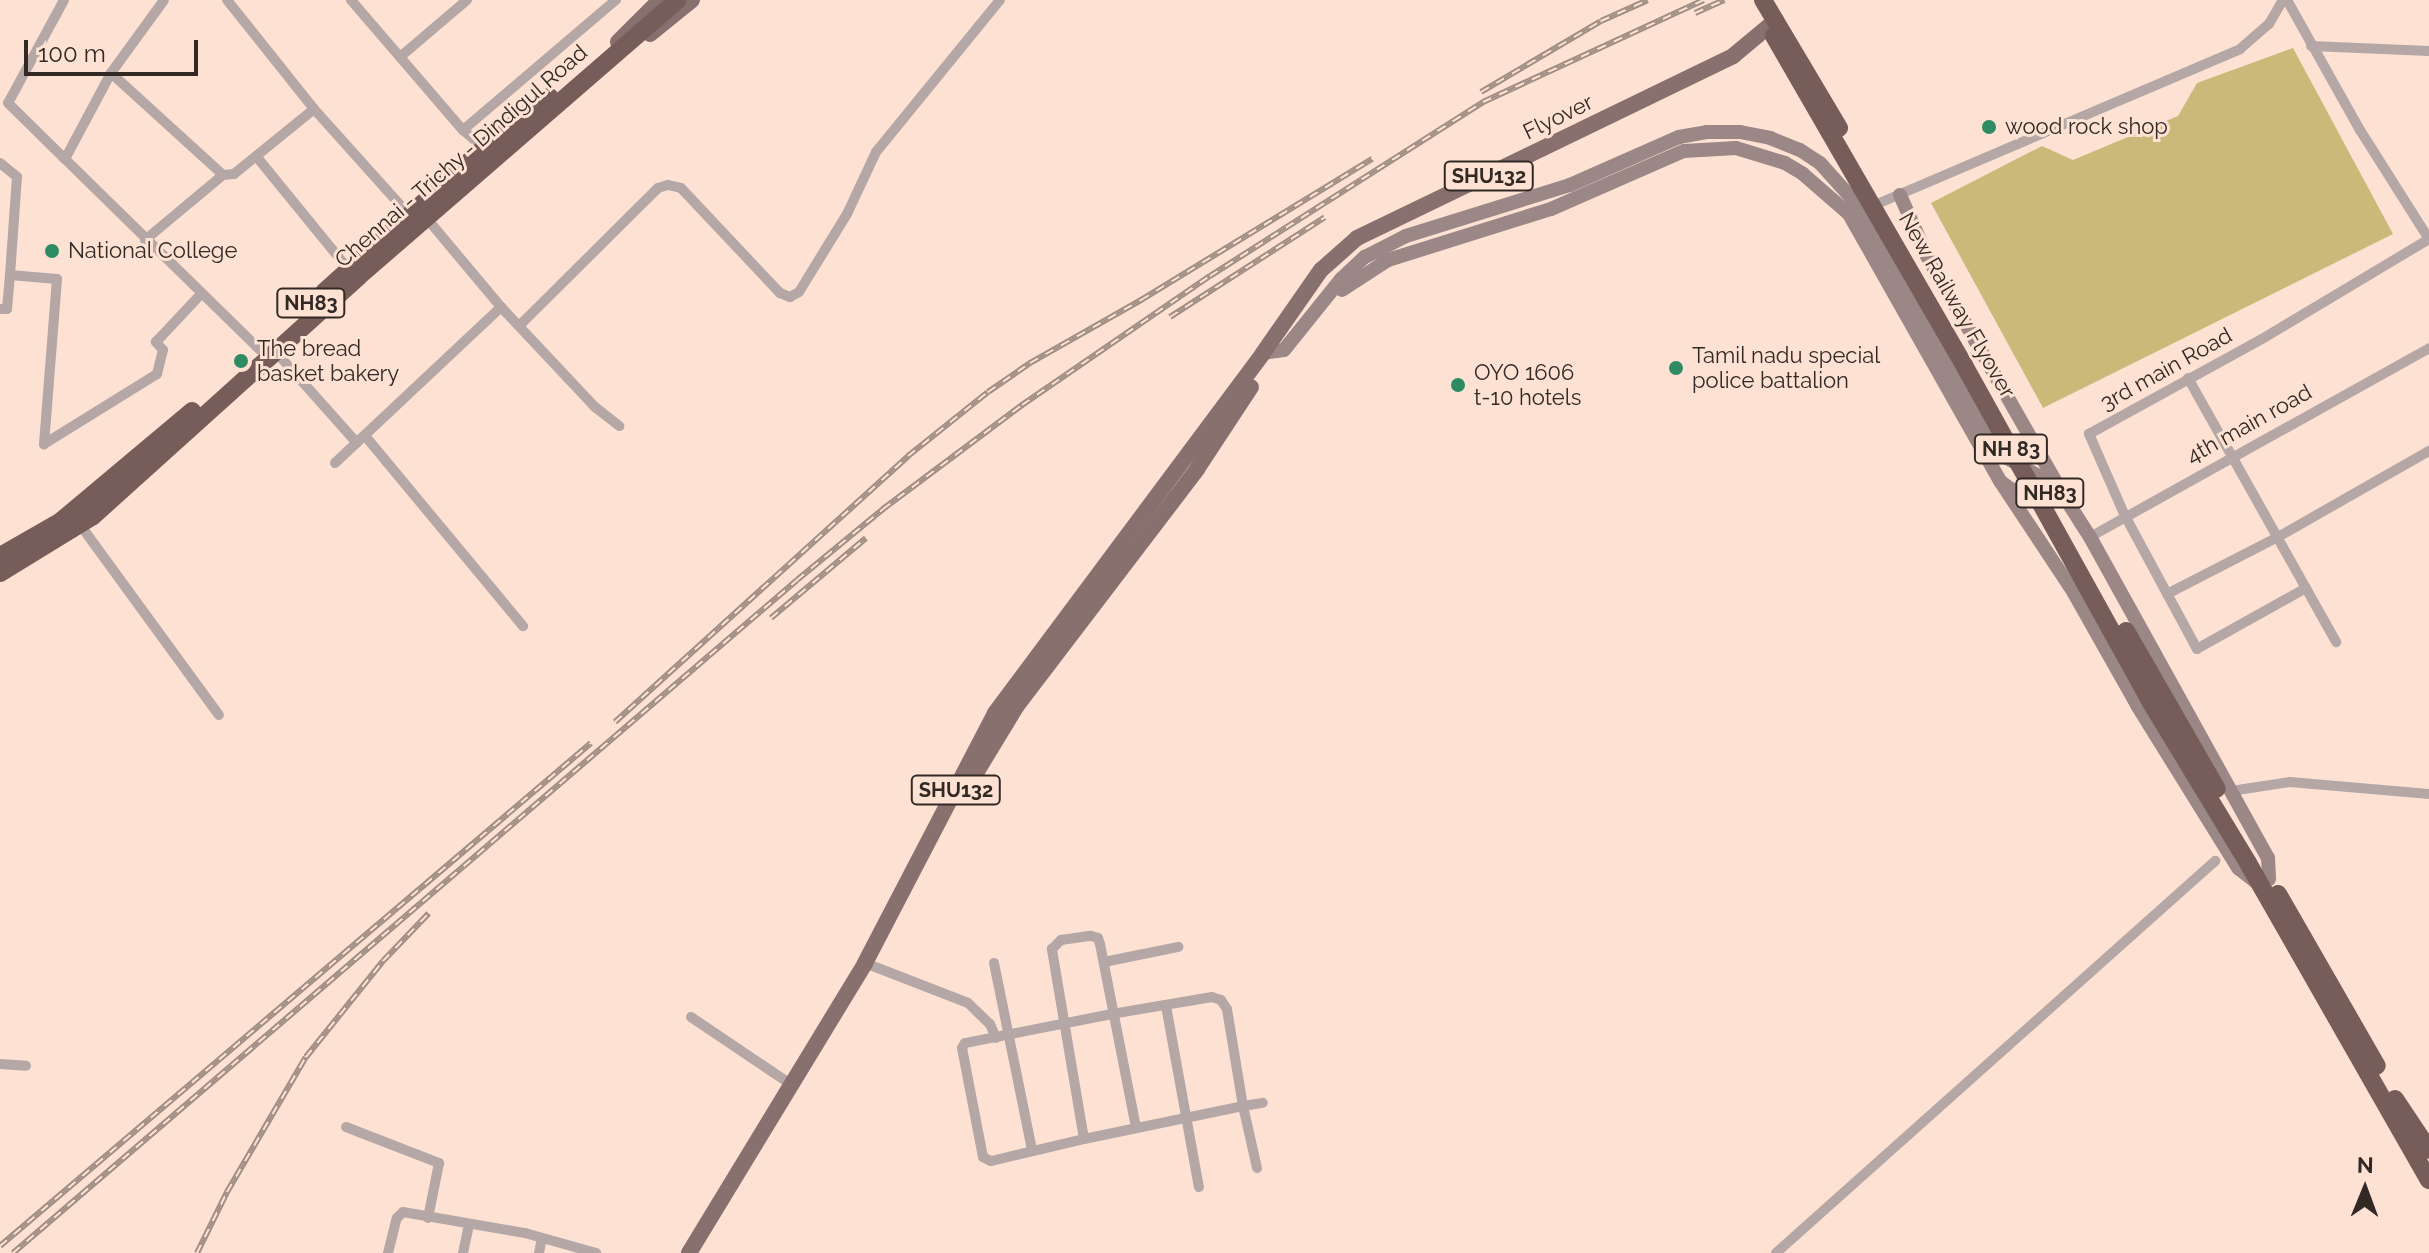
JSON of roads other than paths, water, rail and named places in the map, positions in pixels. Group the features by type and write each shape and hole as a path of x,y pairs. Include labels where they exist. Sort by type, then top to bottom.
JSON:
{"highway":[{"path":"652,19 668,0"},
{"path":"652,19 678,0"},
{"name":"New Railway Flyover","path":"1752,0 1815,85 2264,882"},
{"name":"New Railway Flyover","path":"1763,0 1775,28 2150,701 2253,861"},
{"name":"Chennai - Trichy - Dindigul Road","path":"3,563 185,424 418,214 652,19"},
{"name":"Chennai - Trichy - Dindigul Road","path":"267,351 348,269 418,214"},
{"name":"Chennai - Trichy - Dindigul Road","path":"3,563 81,526 185,424"},
{"path":"2264,882 2336,990 2388,1087 2429,1150"},
{"path":"2264,882 2429,1180"}],"main road":[{"path":"619,46 660,0"},
{"name":"NH83","path":"619,46 655,31 692,0"},
{"name":"Flyover","path":"868,965 995,713 1283,337 1328,273 1363,245 1655,105 1737,62 1775,28"},
{"path":"698,1253 868,965"},
{"name":"SHU132","path":"689,1253 868,965"}],"street":[{"path":"64,0 8,103 201,294 362,440 523,626"},
{"path":"65,159 111,73 164,0"},
{"path":"227,0 314,109 418,214 595,407 619,426"},
{"path":"351,0 463,130 489,154"},
{"path":"400,57 467,0"},
{"path":"463,130 616,0"},
{"path":"519,326 658,188 668,185 681,188 780,293 790,297 799,292 847,214 876,152 1000,0"},
{"path":"1856,212 2240,49 2269,24 2285,0 2429,239"},
{"path":"2311,46 2429,51"},
{"path":"111,73 223,175"},
{"path":"145,240 223,175 234,174 314,109"},
{"path":"1283,337 1298,339 1347,286 1388,260 1551,209 1684,151 1736,148 1785,163 1856,212 1989,434 2007,458 2059,490"},
{"path":"256,156 348,269"},
{"path":"0,163 17,177 7,309 0,309"},
{"path":"1856,212 2000,481 2074,593 2137,705 2238,868 2264,882 2268,858 2090,537 2059,490 1927,256 1900,195"},
{"name":"3rd main Road","path":"2306,588 2197,649 2125,516 2089,434 2429,239"},
{"path":"10,275 57,279 44,444 157,374 163,350 156,342 201,294"},
{"path":"335,463 501,307"},
{"name":"4th main road","path":"2090,537 2429,348"},
{"path":"2188,378 2336,642"},
{"path":"2167,594 2278,537 2429,451"},
{"path":"2000,481 2012,490 2050,495 2059,490"},
{"path":"81,526 219,715"},
{"path":"2231,791 2290,782 2429,794"},
{"path":"1776,1253 2215,861"},
{"path":"1084,1139 1052,949 1055,943 1098,938 1136,1128"},
{"path":"1104,962 1178,947"},
{"path":"994,963 1032,1150"},
{"path":"868,965 968,1003 990,1024 996,1038"},
{"path":"1257,1168 1243,1106 1227,1009 1221,1000 1212,997 1112,1014 965,1043 962,1048 983,1157 991,1161 1032,1150 1243,1106 1263,1103"},
{"path":"1166,1006 1199,1187"},
{"path":"691,1017 792,1085"},
{"path":"0,1064 26,1066"},
{"path":"346,1127 439,1163 428,1218"},
{"path":"388,1253 399,1214 542,1238 596,1253"},
{"path":"463,1253 469,1225"},
{"path":"539,1253 542,1238"}],"railway":[{"path":"1481,92 1601,21 1648,0"},
{"path":"13,1253 797,580 883,509 1022,405 1210,276 1483,102 1704,0"},
{"path":"1695,13 1724,0"},
{"path":"615,722 908,456 988,392 1030,363 1141,300 1372,159"},
{"path":"1170,317 1325,217"},
{"path":"771,618 866,538"},
{"path":"0,1246 591,743"},
{"path":"197,1253 227,1192 306,1057 383,961 429,913"}],"place":[{"name":"wood rock shop","path":"1989,127"},
{"name":"National College","path":"52,251"},
{"name":"The bread basket bakery","path":"241,361"},
{"name":"Tamil nadu special police battalion","path":"1676,368"},
{"name":"OYO 1606 t-10 hotels","path":"1458,385"}]}
